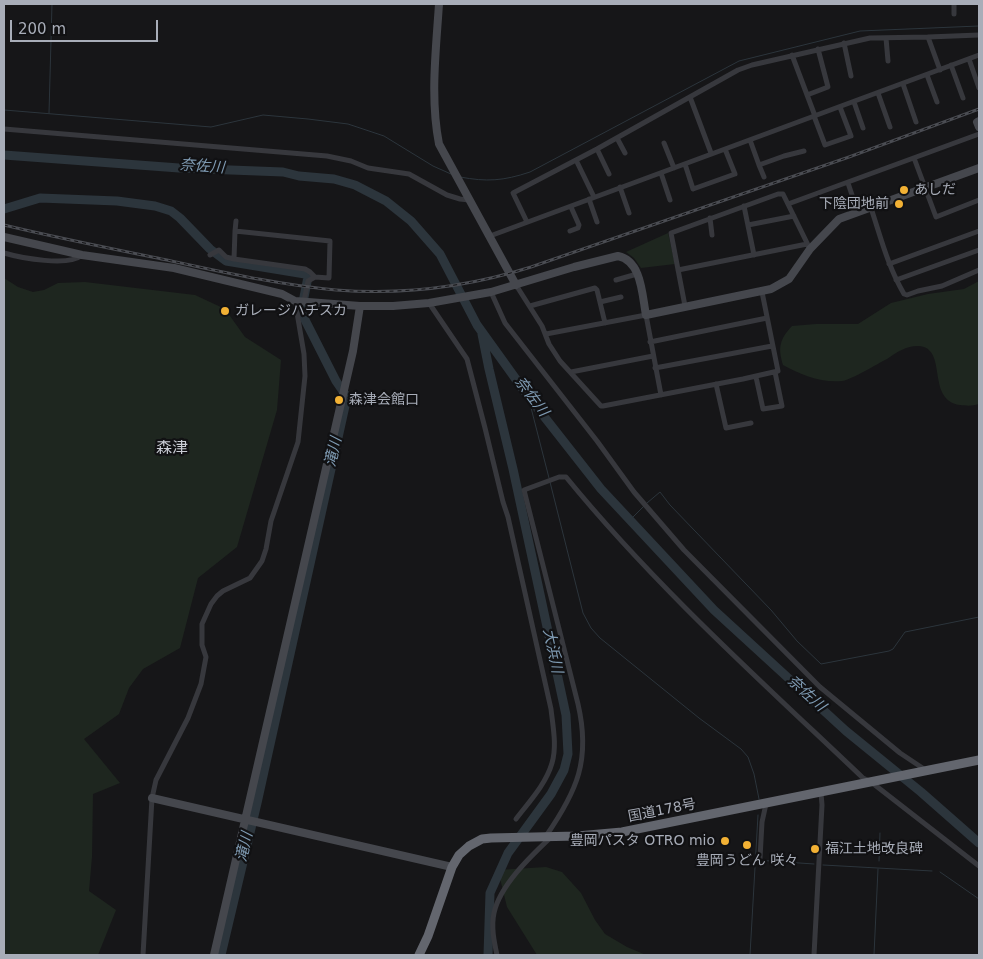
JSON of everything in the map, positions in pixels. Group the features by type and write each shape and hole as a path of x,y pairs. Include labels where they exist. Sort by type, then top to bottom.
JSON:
{"highway":[{"name":"国道178号","path":"419,955 428,936 452,867 459,855 469,846 482,839 588,836 622,832 979,760"}],"street":[{"path":"439,4 434,105 439,144 516,285 546,334 556,356 600,406 775,372"},
{"path":"954,4 954,14"},
{"path":"527,222 512,193 752,65 870,38 979,35"},
{"path":"928,37 940,70"},
{"path":"886,38 888,61"},
{"path":"844,43 851,76"},
{"path":"807,95 828,87 818,49"},
{"path":"792,55 825,146 851,136 840,107"},
{"path":"490,236 979,55"},
{"path":"968,59 979,88"},
{"path":"951,66 963,98"},
{"path":"927,75 937,102"},
{"path":"903,84 916,122"},
{"path":"878,93 890,127"},
{"path":"690,97 711,153"},
{"path":"854,102 864,128"},
{"path":"979,121 977,122 979,127"},
{"path":"4,129 327,156 351,161 368,168 409,174 446,195 460,199 467,197"},
{"path":"788,204 979,134"},
{"path":"617,138 625,154"},
{"path":"750,140 764,177"},
{"path":"664,143 674,168"},
{"path":"685,164 693,189 735,174 725,148"},
{"path":"597,149 608,174"},
{"path":"759,165 784,156 804,152"},
{"path":"914,158 936,217 979,200"},
{"path":"576,160 592,198 597,222"},
{"path":"546,334 762,292 789,279 809,247 839,219 926,189 979,168"},
{"path":"661,173 670,200"},
{"path":"848,183 858,212"},
{"path":"620,188 629,213"},
{"path":"685,306 671,233 778,194 783,194 809,247"},
{"path":"744,206 754,255"},
{"path":"570,231 578,228 579,225 571,207"},
{"path":"871,208 889,264 904,294 907,295 942,286 979,270"},
{"path":"748,225 794,216"},
{"path":"710,218 712,235"},
{"path":"234,259 236,221"},
{"path":"235,231 330,241 329,278 315,277 308,281 304,301"},
{"path":"889,264 979,231"},
{"path":"4,237 82,255 174,268 282,294 294,301 360,306 429,303 491,292 574,267 618,256 625,257 630,261 637,274 661,395"},
{"path":"46,259 49,247"},
{"path":"678,270 754,255 809,247"},
{"path":"210,255 219,250 226,256 234,259 305,269 315,277"},
{"path":"896,280 979,250"},
{"path":"4,253 46,259 77,259 82,255"},
{"path":"616,280 637,274"},
{"path":"530,306 595,288 605,323"},
{"path":"491,292 505,323 597,441 634,492 684,550 820,687 900,753 925,771"},
{"path":"756,376 763,409 782,406 775,372 778,371 762,292"},
{"path":"600,302 621,297"},
{"path":"143,955 152,798 156,780 188,718 201,684 206,657 202,645 202,624 217,596 223,591 250,578 262,561 271,521 298,442 306,376 304,354 294,301"},
{"path":"429,303 467,359 504,509 508,517 551,709 554,734 552,762 537,792 516,819"},
{"path":"214,955 353,351 360,306"},
{"path":"650,342 767,318"},
{"path":"655,368 772,346"},
{"path":"570,372 652,356"},
{"path":"716,384 726,428 751,423"},
{"path":"497,955 493,922 497,904 508,885 531,857 565,808 576,783 581,761 583,738 578,704 524,490 559,477 566,477 607,525 720,642 863,778 874,782 979,866"},
{"path":"814,955 821,793"},
{"path":"152,798 452,867"},
{"path":"760,858 762,822 766,804"}],"shaded area":[{"path":"668,233 675,264 641,268 634,258 626,252"},
{"path":"4,278 18,287 33,292 44,290 58,283 85,282 195,295 225,309 245,337 281,360 277,410 237,547 198,578 180,648 143,669 129,688 119,714 84,739 120,783 93,794 92,857 89,891 116,910 98,955 4,955"},
{"path":"979,281 979,404 960,405 949,401 943,394 933,355 927,349 918,346 902,350 864,372 842,381 826,381 811,378 783,365 780,354 781,344 784,336 792,326 858,324 891,303 928,294 964,289"},
{"path":"546,867 562,872 581,893 595,920 605,934 627,947 646,955 537,955 507,907 498,870"}],"waterway":[{"path":"49,113 52,4"},
{"path":"460,177 495,180 530,172 739,61 860,31 979,26"},
{"path":"4,110 211,127 263,115 348,124 384,136 433,166 451,174"},
{"name":"奈佐川","path":"4,155 179,168 283,172 299,176 334,179 355,185 386,201 411,221 440,254 477,325 528,396 601,489 714,610 846,731 921,792 979,843"},
{"name":"滝川","path":"4,209 40,198 117,201 155,206 171,211 210,249 226,261 305,274 308,277 301,312 336,381 347,397 257,803 221,955"},
{"name":"大浜川","path":"482,334 566,715 568,754 564,770 551,794 508,853 490,893 488,955"},
{"path":"528,396 549,478"},
{"path":"550,482 583,613 591,628 600,638 699,718 741,749 748,757 759,799"},
{"path":"647,503 660,492 670,505 771,610 797,641 821,664 889,651 893,649 905,632 979,617"},
{"path":"630,520 644,506"},
{"path":"750,955 758,815"},
{"path":"879,861 880,833"},
{"path":"756,860 814,864"},
{"path":"823,865 932,871"},
{"path":"874,955 878,869"},
{"path":"940,872 979,899"}],"railway":[{"path":"4,225 293,285 360,291 434,288 483,280 531,267 849,157 979,109"}],"place":[{"name":"あしだ","path":"904,190"},
{"name":"下陰団地前","path":"899,204"},
{"name":"ガレージハチスカ","path":"225,311"},
{"name":"森津会館口","path":"339,400"},
{"name":"豊岡パスタ OTRO mio","path":"725,841"},
{"name":"豊岡うどん 咲々","path":"747,845"},
{"name":"福江土地改良碑","path":"815,849"}],"district":[{"name":"森津","path":"172,449"}]}
